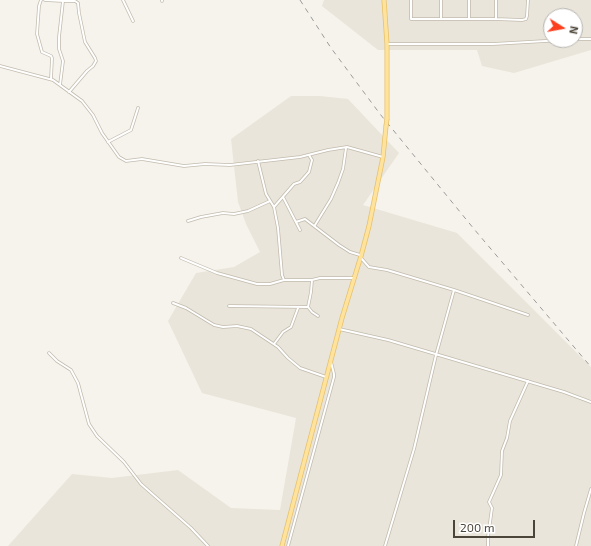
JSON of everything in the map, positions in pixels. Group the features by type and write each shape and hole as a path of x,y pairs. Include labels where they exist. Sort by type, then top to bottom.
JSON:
{"main road":[{"path":"282,546 330,360 361,257 383,157 387,119 387,44 384,0"}],"street":[{"path":"41,0 39,6 37,34 42,52 51,56 52,58 51,79"},
{"path":"45,0 75,1 78,3 85,42 96,58 93,66 69,92"},
{"path":"123,0 126,5 127,12 133,21"},
{"path":"412,0 411,19 526,19 528,0"},
{"path":"441,0 441,19"},
{"path":"468,19 469,0"},
{"path":"496,0 496,19"},
{"path":"60,85 63,61 59,49 59,38 63,1"},
{"path":"387,44 493,44 543,41"},
{"path":"0,66 51,79 60,85 82,102 93,115 108,142 119,157 126,161 142,159 184,166 230,164 310,155 346,147 383,157"},
{"path":"108,142 130,130 138,108"},
{"path":"315,225 331,199 338,183 343,169 346,147"},
{"path":"274,207 294,184 300,182 309,172 312,160 310,155"},
{"path":"258,161 266,194 274,207 278,228 282,275 284,280"},
{"path":"283,197 300,230"},
{"path":"188,221 224,213 234,214 259,207 270,202"},
{"path":"296,222 306,219 339,245 361,257 370,267 387,270 454,290 528,315"},
{"path":"181,258 217,273 257,284 270,284 284,280 355,278"},
{"path":"308,307 312,280"},
{"path":"385,546 414,449 436,355 454,290"},
{"path":"173,303 186,308 214,324 251,328 274,344 300,368 326,377"},
{"path":"229,306 308,307 318,316"},
{"path":"274,344 283,332 291,327 298,308"},
{"path":"339,329 388,340 528,381 591,402"},
{"path":"49,353 57,361 71,370 78,383 89,424 97,436 124,462 141,484 191,528 208,546"},
{"path":"288,546 334,377 334,371 330,360"},
{"path":"488,546 492,508 489,502 501,475 502,451 507,438 510,421 528,381"},
{"path":"576,546 591,489"}],"shaded area":[{"path":"324,0 591,0 591,50 514,73 482,66 477,50 378,50 322,6"},
{"path":"291,96 320,96 348,99 399,153 363,205 457,233 591,367 591,546 8,546 72,474 112,478 178,470 231,508 280,510 296,418 202,393 168,321 196,273 234,267 260,252 246,224 238,202 231,139"}],"railway":[{"path":"300,0 331,48 380,114 474,229 591,367"}]}
